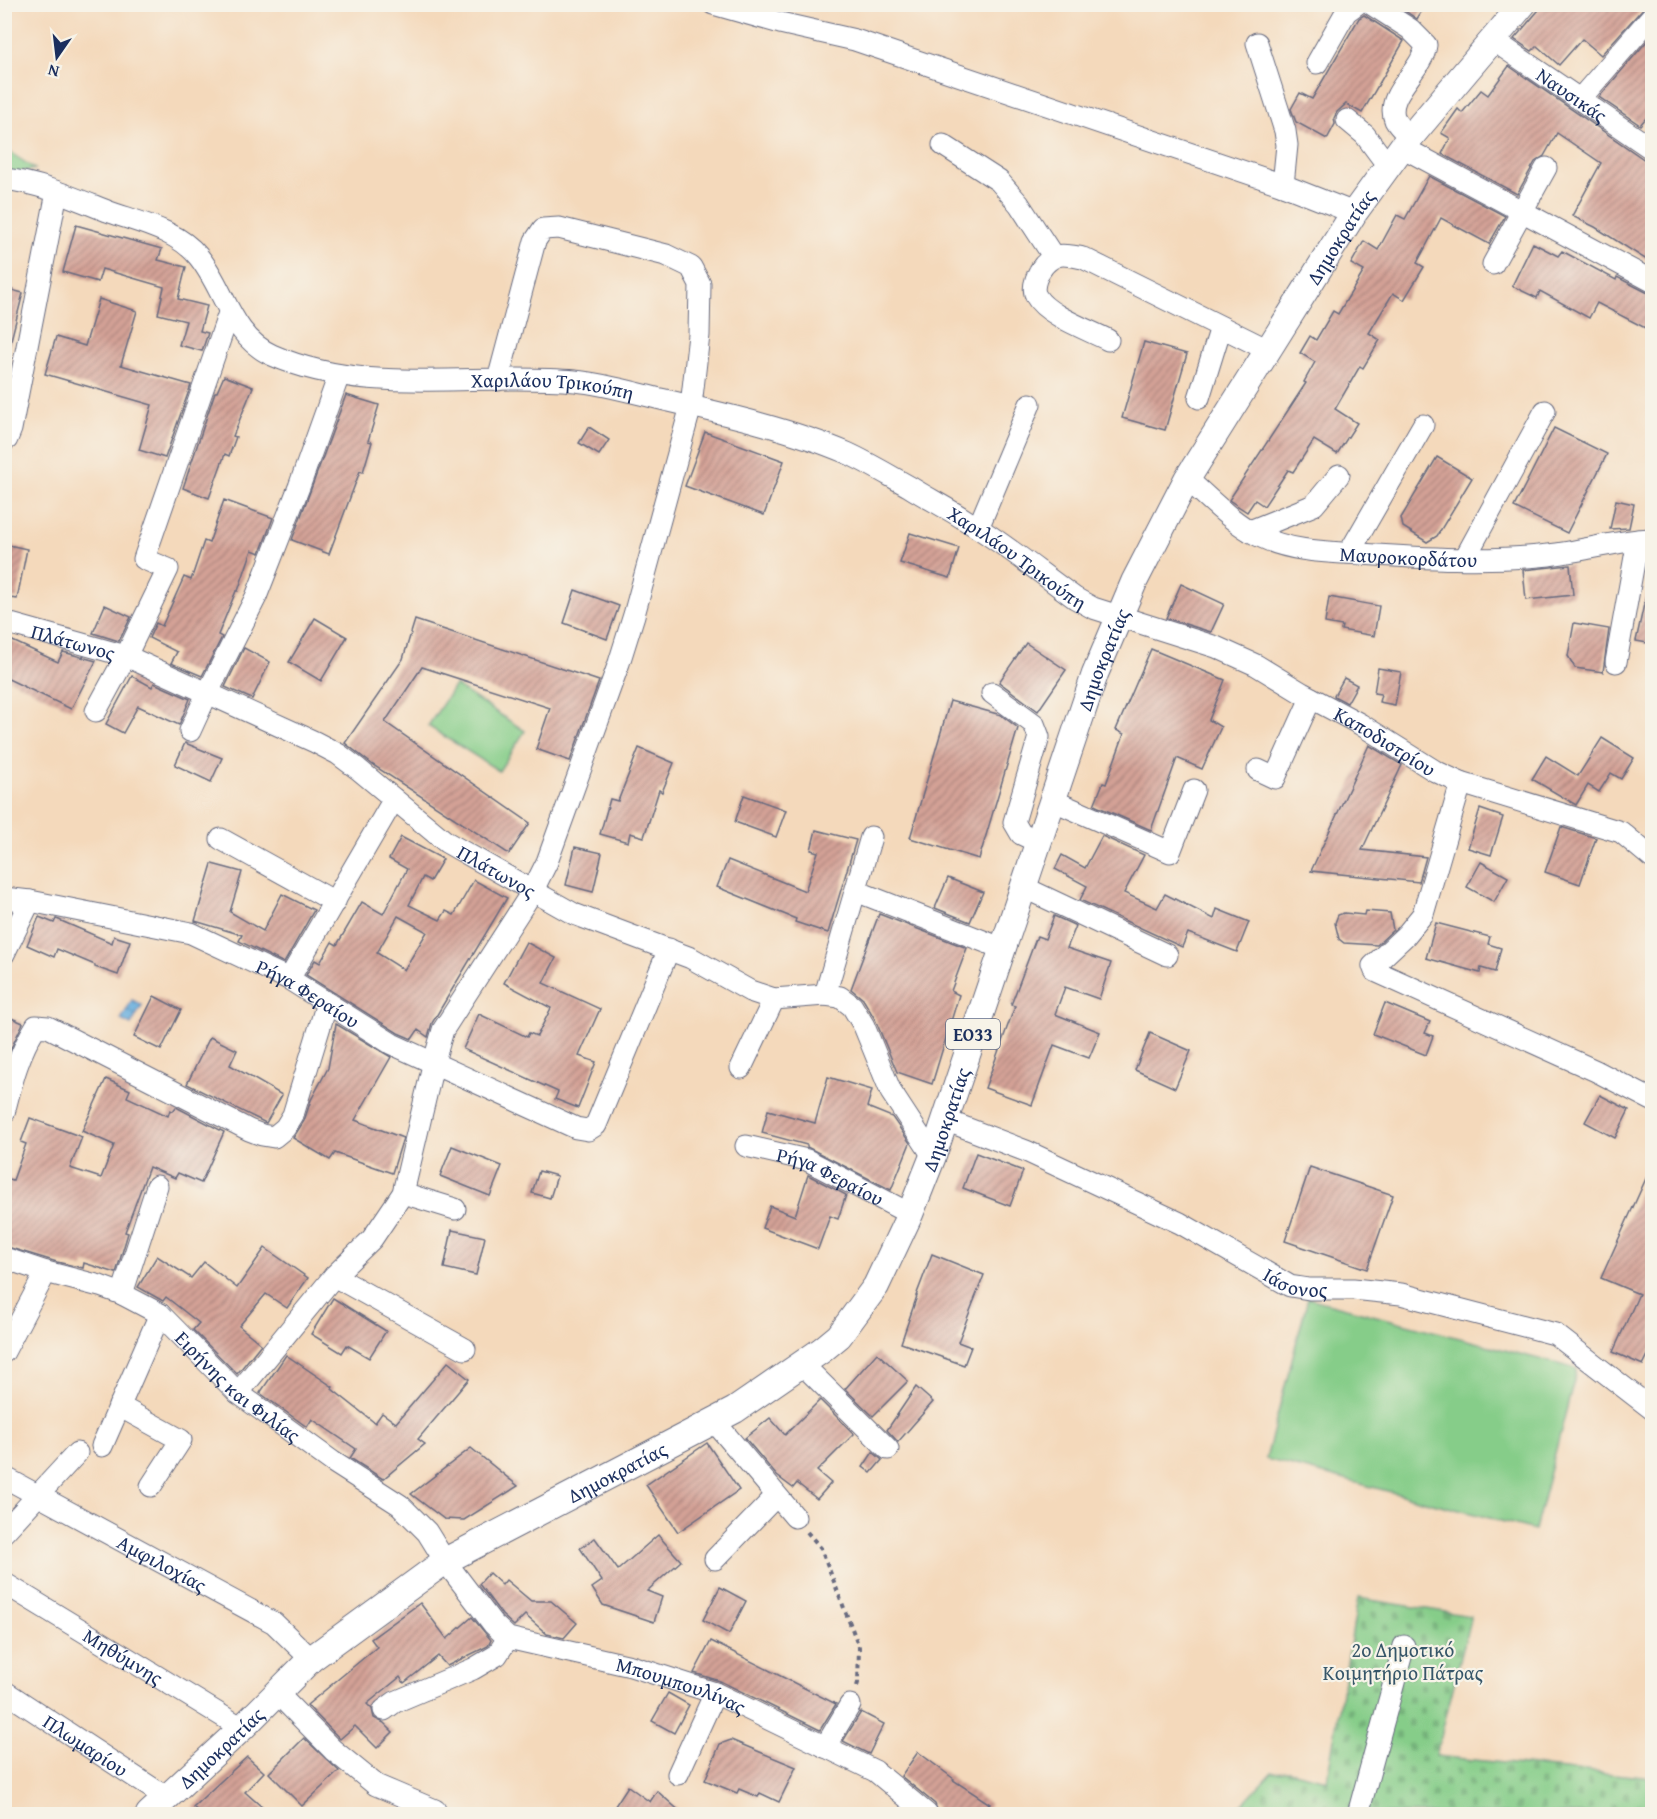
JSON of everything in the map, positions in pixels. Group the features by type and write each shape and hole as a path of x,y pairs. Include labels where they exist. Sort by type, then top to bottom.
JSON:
{"main road":[{"name":"Δημοκρατίας","path":"158,1806 242,1728 311,1659 445,1561 735,1410 839,1336 852,1320 876,1286 910,1214 933,1156 1001,948 1095,674 1119,615 1157,535 1187,480 1354,213 1400,150 1523,4"}],"street":[{"path":"713,4 780,23 855,40 1283,185 1354,213"},
{"path":"1317,63 1346,12 1357,4"},
{"path":"1371,4 1410,29 1426,45 1425,56 1395,98 1392,108 1400,150"},
{"path":"1580,99 1653,16"},
{"name":"Ναυσικάς","path":"1493,40 1653,149"},
{"path":"1257,44 1285,131 1287,145 1283,185"},
{"path":"1347,120 1365,135 1522,211 1653,281"},
{"path":"944,145 999,182 1019,204 1053,256"},
{"path":"4,164 17,173 13,180"},
{"path":"1493,264 1545,168"},
{"name":"Χαριλάου Τρικούπη","path":"13,180 57,192 166,233 188,246 209,271 229,313 247,337 261,349 290,362 339,375 376,379 577,381 691,406 805,437 848,453 888,474 978,528 1075,598 1093,608 1119,615"},
{"path":"4,440 7,439 11,429 57,192"},
{"path":"238,1393 334,1276 372,1239 403,1193 443,1030 532,892 547,862 619,663 691,406 699,335 700,284 691,267 666,255 559,228 543,229 535,241 498,380"},
{"path":"1108,340 1045,307 1035,294 1035,284 1042,268 1053,256 1083,258 1268,350"},
{"path":"96,711 126,656 168,569 144,559 229,313"},
{"path":"1199,398 1221,327"},
{"path":"190,731 256,597 339,375"},
{"path":"978,528 1030,404"},
{"path":"1465,558 1545,411"},
{"path":"1350,553 1423,425"},
{"path":"1250,531 1314,505 1339,475"},
{"name":"Μαυροκορδάτου","path":"1187,480 1250,531 1293,548 1465,558 1545,556 1645,539"},
{"path":"1616,662 1645,539"},
{"name":"Καποδιστρίου","path":"1119,615 1216,647 1256,664 1311,698 1360,724 1435,771 1461,783 1621,832 1653,858"},
{"name":"Πλάτωνος","path":"4,622 126,656 339,754 446,842 574,914 691,958 750,991 774,999 825,995 840,997 852,1006 864,1026 891,1092 933,1156"},
{"path":"992,693 1034,724 1039,737 1014,822 1021,834 1038,842"},
{"path":"1258,770 1275,778 1311,698"},
{"path":"1034,755 1064,764"},
{"path":"1461,783 1423,914 1406,935 1373,966 1375,971 1585,1066 1653,1100"},
{"path":"1052,800 1170,852 1194,790"},
{"path":"289,979 393,799"},
{"path":"825,995 871,837"},
{"path":"221,839 335,902"},
{"path":"1023,887 1167,955"},
{"path":"856,891 1001,948"},
{"name":"Ρήγα Φεραίου","path":"4,898 30,901 191,933 289,979 392,1044 434,1061 576,1128 588,1130 596,1125 669,950"},
{"path":"4,954 30,901"},
{"path":"741,1068 774,999"},
{"path":"4,1113 8,1076 36,1026 48,1027 249,1130 262,1136 274,1137 285,1128 292,1115 327,1003"},
{"name":"Ιάσονος","path":"945,1120 1026,1151 1180,1223 1290,1286 1401,1294 1555,1334 1653,1409"},
{"name":"Ρήγα Φεραίου","path":"746,1146 807,1160 910,1214"},
{"path":"122,1294 157,1186"},
{"path":"403,1193 455,1209"},
{"name":"Ειρήνης και Φιλίας","path":"4,1258 100,1286 122,1294 160,1314 238,1393 333,1462 400,1506 427,1532 445,1561"},
{"path":"4,1352 46,1272"},
{"path":"334,1276 465,1349"},
{"path":"102,1446 160,1314"},
{"path":"802,1364 888,1449"},
{"path":"119,1406 182,1440 151,1486"},
{"path":"714,1421 795,1517"},
{"path":"4,1532 77,1453"},
{"name":"Αμφιλοχίας","path":"4,1477 274,1623 311,1659"},
{"path":"715,1559 776,1496"},
{"path":"384,1710 395,1701 481,1665 497,1655 508,1638 493,1624 445,1561"},
{"name":"Μηθύμνης","path":"4,1583 242,1728"},
{"name":"Μπουμπουλίνας","path":"508,1638 631,1666 715,1693 875,1771 927,1815"},
{"path":"1358,1815 1404,1646"},
{"name":"Πλωμαρίου","path":"4,1691 158,1806"},
{"path":"277,1693 333,1750 376,1785 435,1810"},
{"path":"678,1774 715,1693"},
{"path":"825,1747 850,1705"}],"path":[{"path":"795,1517 820,1548 859,1647 858,1683 850,1705"}],"green space":[{"path":"5,149 35,169 5,175"},
{"path":"455,685 525,731 499,771 428,726"},
{"path":"1308,1298 1577,1369 1535,1530 1266,1459"},
{"name":"2o Δημοτικό Κοιμητήριο Πάτρας","path":"1358,1598 1471,1616 1436,1756 1652,1778 1652,1814 1233,1814 1272,1772 1289,1771 1327,1780"}],"water":[{"path":"132,1000 142,1005 131,1025 121,1020"}],"building":[{"path":"1395,4 1426,4 1417,19"},
{"path":"1544,4 1647,4 1601,55 1582,39 1559,65 1537,46 1532,51 1514,39"},
{"path":"1364,15 1404,41 1362,113 1346,104 1337,112 1334,118 1335,124 1327,139 1296,122 1291,109 1300,93 1312,99 1359,18"},
{"path":"1647,41 1653,45 1653,110 1640,125 1599,97"},
{"path":"1509,66 1645,160 1653,162 1653,264 1595,227 1572,216 1601,163 1557,133 1544,156 1535,162 1517,194 1442,154 1450,138 1441,133 1458,109 1462,113 1481,90 1488,95"},
{"path":"1429,176 1505,216 1489,244 1441,218 1417,263 1424,267 1404,300 1393,293 1369,333 1380,340 1363,368 1360,366 1335,409 1357,423 1337,454 1314,440 1293,472 1288,470 1264,506 1255,500 1247,512 1229,500 1306,383 1304,382 1315,362 1300,353 1310,336 1316,340 1333,311 1338,314 1364,271 1351,264 1364,241 1378,250 1397,215 1405,219"},
{"path":"76,225 162,249 158,260 186,267 178,299 207,306 200,331 208,333 202,351 179,345 186,321 158,314 164,287 102,269 98,282 63,272"},
{"path":"1533,243 1558,256 1562,251 1616,280 1617,277 1653,294 1653,332 1597,303 1589,318 1540,291 1537,298 1512,286"},
{"path":"4,288 23,293 10,344 4,343"},
{"path":"99,299 137,311 121,365 191,385 165,458 139,450 152,405 45,374 56,337 85,346"},
{"path":"1144,342 1187,354 1165,430 1122,418"},
{"path":"224,376 253,387 233,436 236,437 229,456 225,454 209,498 183,488 215,392"},
{"path":"346,395 379,405 368,441 372,442 363,472 360,471 329,554 292,540"},
{"path":"589,427 609,440 599,455 579,443"},
{"path":"1554,428 1607,454 1567,533 1514,507"},
{"path":"705,432 784,461 764,515 685,486"},
{"path":"1437,457 1472,478 1437,536 1427,542 1403,527 1401,518"},
{"path":"224,500 273,518 260,553 252,550 238,591 236,591 218,635 222,637 202,676 171,663 177,652 149,638 156,623 162,626 184,577 191,580 204,541 209,543"},
{"path":"1616,500 1634,504 1629,528 1610,529"},
{"path":"910,533 959,548 950,578 900,563"},
{"path":"4,544 27,549 17,599 4,597"},
{"path":"1570,565 1573,595 1526,600 1523,570"},
{"path":"1181,584 1224,604 1211,632 1166,618"},
{"path":"575,590 619,606 607,639 564,623"},
{"path":"1646,595 1653,596 1653,644 1636,641"},
{"path":"1329,597 1379,606 1374,636 1341,630 1342,626 1325,623"},
{"path":"105,605 131,617 119,641 93,633"},
{"path":"315,618 347,637 321,681 289,662"},
{"path":"415,620 599,681 570,761 536,749 550,708 422,667 385,722 530,823 509,854 373,765 345,743 403,659"},
{"path":"1574,623 1609,629 1603,672 1575,668 1568,656"},
{"path":"4,637 58,662 63,652 96,661 71,709 4,677"},
{"path":"1026,643 1066,670 1038,711 999,682"},
{"path":"244,648 270,662 252,699 225,687"},
{"path":"1151,649 1225,680 1209,720 1221,727 1202,769 1177,758 1151,830 1094,805 1103,783 1106,784 1124,734 1116,730"},
{"path":"1378,668 1401,672 1395,705 1379,702 1381,694 1374,693"},
{"path":"132,676 152,687 154,683 190,699 179,725 138,706 123,733 106,724"},
{"path":"1344,678 1357,685 1347,703 1334,696"},
{"path":"950,701 1001,715 1018,728 979,859 910,838"},
{"path":"1602,738 1634,758 1621,779 1611,773 1599,792 1588,785 1576,805 1532,779 1546,756 1578,776"},
{"path":"185,743 222,758 211,782 175,765"},
{"path":"1369,745 1402,765 1362,850 1426,857 1419,882 1311,871"},
{"path":"639,748 674,763 662,792 659,790 644,837 630,833 628,842 600,834 610,799 618,801"},
{"path":"744,795 786,810 776,837 735,822"},
{"path":"1480,809 1503,817 1491,855 1468,848"},
{"path":"1561,827 1596,838 1580,884 1545,872"},
{"path":"816,830 856,840 828,933 795,922 796,919 717,887 728,860 805,891 818,852 811,850"},
{"path":"1102,836 1144,855 1124,893 1157,908 1165,894 1214,919 1217,909 1249,922 1237,952 1188,933 1182,947 1080,900 1087,886 1055,869 1062,855 1085,868"},
{"path":"401,837 443,859 430,881 423,877 409,905 440,920 446,911 454,915 474,880 507,898 432,1023 428,1037 418,1030 412,1039 398,1033 306,975 315,960 320,963 332,942 337,945 362,902 383,914 407,869 389,859","holes":["398,916 427,932 404,970 377,953"]},
{"path":"575,847 602,853 593,892 566,885"},
{"path":"1481,862 1508,877 1494,902 1467,887"},
{"path":"212,864 242,872 230,912 263,931 282,894 314,910 284,963 239,941 242,935 195,921"},
{"path":"948,878 983,892 970,922 935,908"},
{"path":"1365,911 1390,913 1393,930 1377,945 1344,943 1339,939 1335,923 1338,915 1344,913 1364,915"},
{"path":"879,914 967,948 951,991 959,995 932,1084 897,1072 875,1019 863,999 851,989"},
{"path":"1054,916 1076,926 1067,948 1111,963 1099,999 1065,987 1055,1014 1100,1032 1089,1058 1054,1045 1032,1105 985,1088 1015,1006 1011,1005 1037,936 1045,939"},
{"path":"39,917 54,923 56,919 59,920 112,943 114,936 130,941 118,975 57,949 54,957 27,945"},
{"path":"1436,923 1490,937 1488,944 1501,948 1495,972 1481,968 1480,973 1426,958"},
{"path":"526,942 556,958 543,983 600,1009 579,1056 596,1062 578,1108 555,1099 558,1092 463,1049 479,1014 527,1037 529,1033 537,1036 551,1008 504,983"},
{"path":"154,996 181,1010 161,1050 134,1037"},
{"path":"1385,1003 1430,1022 1425,1033 1433,1036 1426,1055 1373,1034"},
{"path":"4,1015 23,1023 4,1063"},
{"path":"336,1024 391,1057 355,1120 403,1138 392,1173 335,1153 330,1160 293,1138 304,1121 311,1100 328,1068"},
{"path":"1150,1033 1191,1051 1175,1088 1135,1070"},
{"path":"210,1037 237,1050 230,1065 282,1095 266,1123 187,1084"},
{"path":"828,1077 872,1090 867,1107 892,1117 910,1143 891,1190 807,1145 762,1133 768,1110 815,1123"},
{"path":"106,1079 130,1090 127,1097 168,1116 170,1110 173,1111 176,1107 224,1132 201,1183 178,1173 175,1178 149,1167 125,1232 128,1233 116,1273 84,1263 83,1268 57,1262 4,1246 4,1178 13,1180 26,1144 21,1142 30,1118 82,1137 70,1168 101,1178 114,1145 82,1131"},
{"path":"1600,1095 1629,1110 1615,1138 1585,1122"},
{"path":"452,1146 502,1166 490,1196 440,1176"},
{"path":"976,1153 1023,1171 1010,1206 963,1188"},
{"path":"1653,1163 1653,1345 1643,1365 1613,1352 1639,1294 1601,1278"},
{"path":"1310,1167 1393,1195 1367,1269 1285,1241"},
{"path":"539,1171 557,1176 550,1198 532,1193"},
{"path":"808,1175 846,1195 838,1219 830,1216 818,1249 762,1228 770,1206 795,1216"},
{"path":"452,1230 485,1237 476,1275 444,1268"},
{"path":"265,1248 308,1278 287,1308 266,1294 239,1326 261,1344 237,1374 193,1330 199,1323 166,1297 163,1301 138,1287 157,1256 191,1278 204,1262 237,1288"},
{"path":"932,1254 984,1275 958,1342 971,1347 964,1365 901,1343"},
{"path":"333,1298 386,1331 369,1358 347,1345 342,1353 311,1334"},
{"path":"877,1353 908,1381 873,1416 845,1389"},
{"path":"286,1355 333,1387 332,1389 375,1423 382,1413 396,1423 448,1362 469,1379 418,1439 425,1444 383,1479 350,1458 356,1449 312,1419 307,1427 260,1393"},
{"path":"916,1387 933,1402 898,1442 887,1430"},
{"path":"820,1400 854,1434 817,1471 831,1483 817,1499 797,1483 793,1488 777,1476 745,1438 770,1418 785,1435"},
{"path":"707,1443 739,1490 678,1532 646,1485"},
{"path":"471,1448 518,1486 464,1520 444,1519 411,1494"},
{"path":"873,1452 882,1460 871,1473 863,1467"},
{"path":"658,1535 681,1561 647,1591 662,1597 654,1622 603,1605 592,1588 602,1581 580,1548 595,1538 618,1570"},
{"path":"489,1573 502,1585 506,1580 531,1601 551,1601 577,1623 564,1638 547,1634 525,1615 514,1626 502,1615 479,1584"},
{"path":"720,1587 746,1601 729,1634 703,1620"},
{"path":"420,1603 447,1639 472,1617 491,1640 488,1646 447,1666 438,1656 404,1683 400,1677 367,1704 372,1709 374,1718 384,1723 393,1732 377,1748 355,1726 340,1739 307,1705 377,1647 371,1639"},
{"path":"711,1641 836,1704 820,1730 720,1681 694,1673"},
{"path":"668,1693 689,1705 674,1733 652,1721"},
{"path":"861,1712 884,1724 869,1754 843,1741"},
{"path":"304,1738 339,1771 302,1806 269,1773"},
{"path":"731,1740 796,1767 779,1802 760,1793 758,1797 739,1789 737,1793 705,1780 720,1744"},
{"path":"918,1752 953,1780 990,1804 983,1815 939,1815 935,1804 901,1776"},
{"path":"247,1757 264,1772 245,1792 271,1815 203,1815 193,1807"},
{"path":"628,1786 650,1802 657,1791 684,1815 609,1815"}]}
